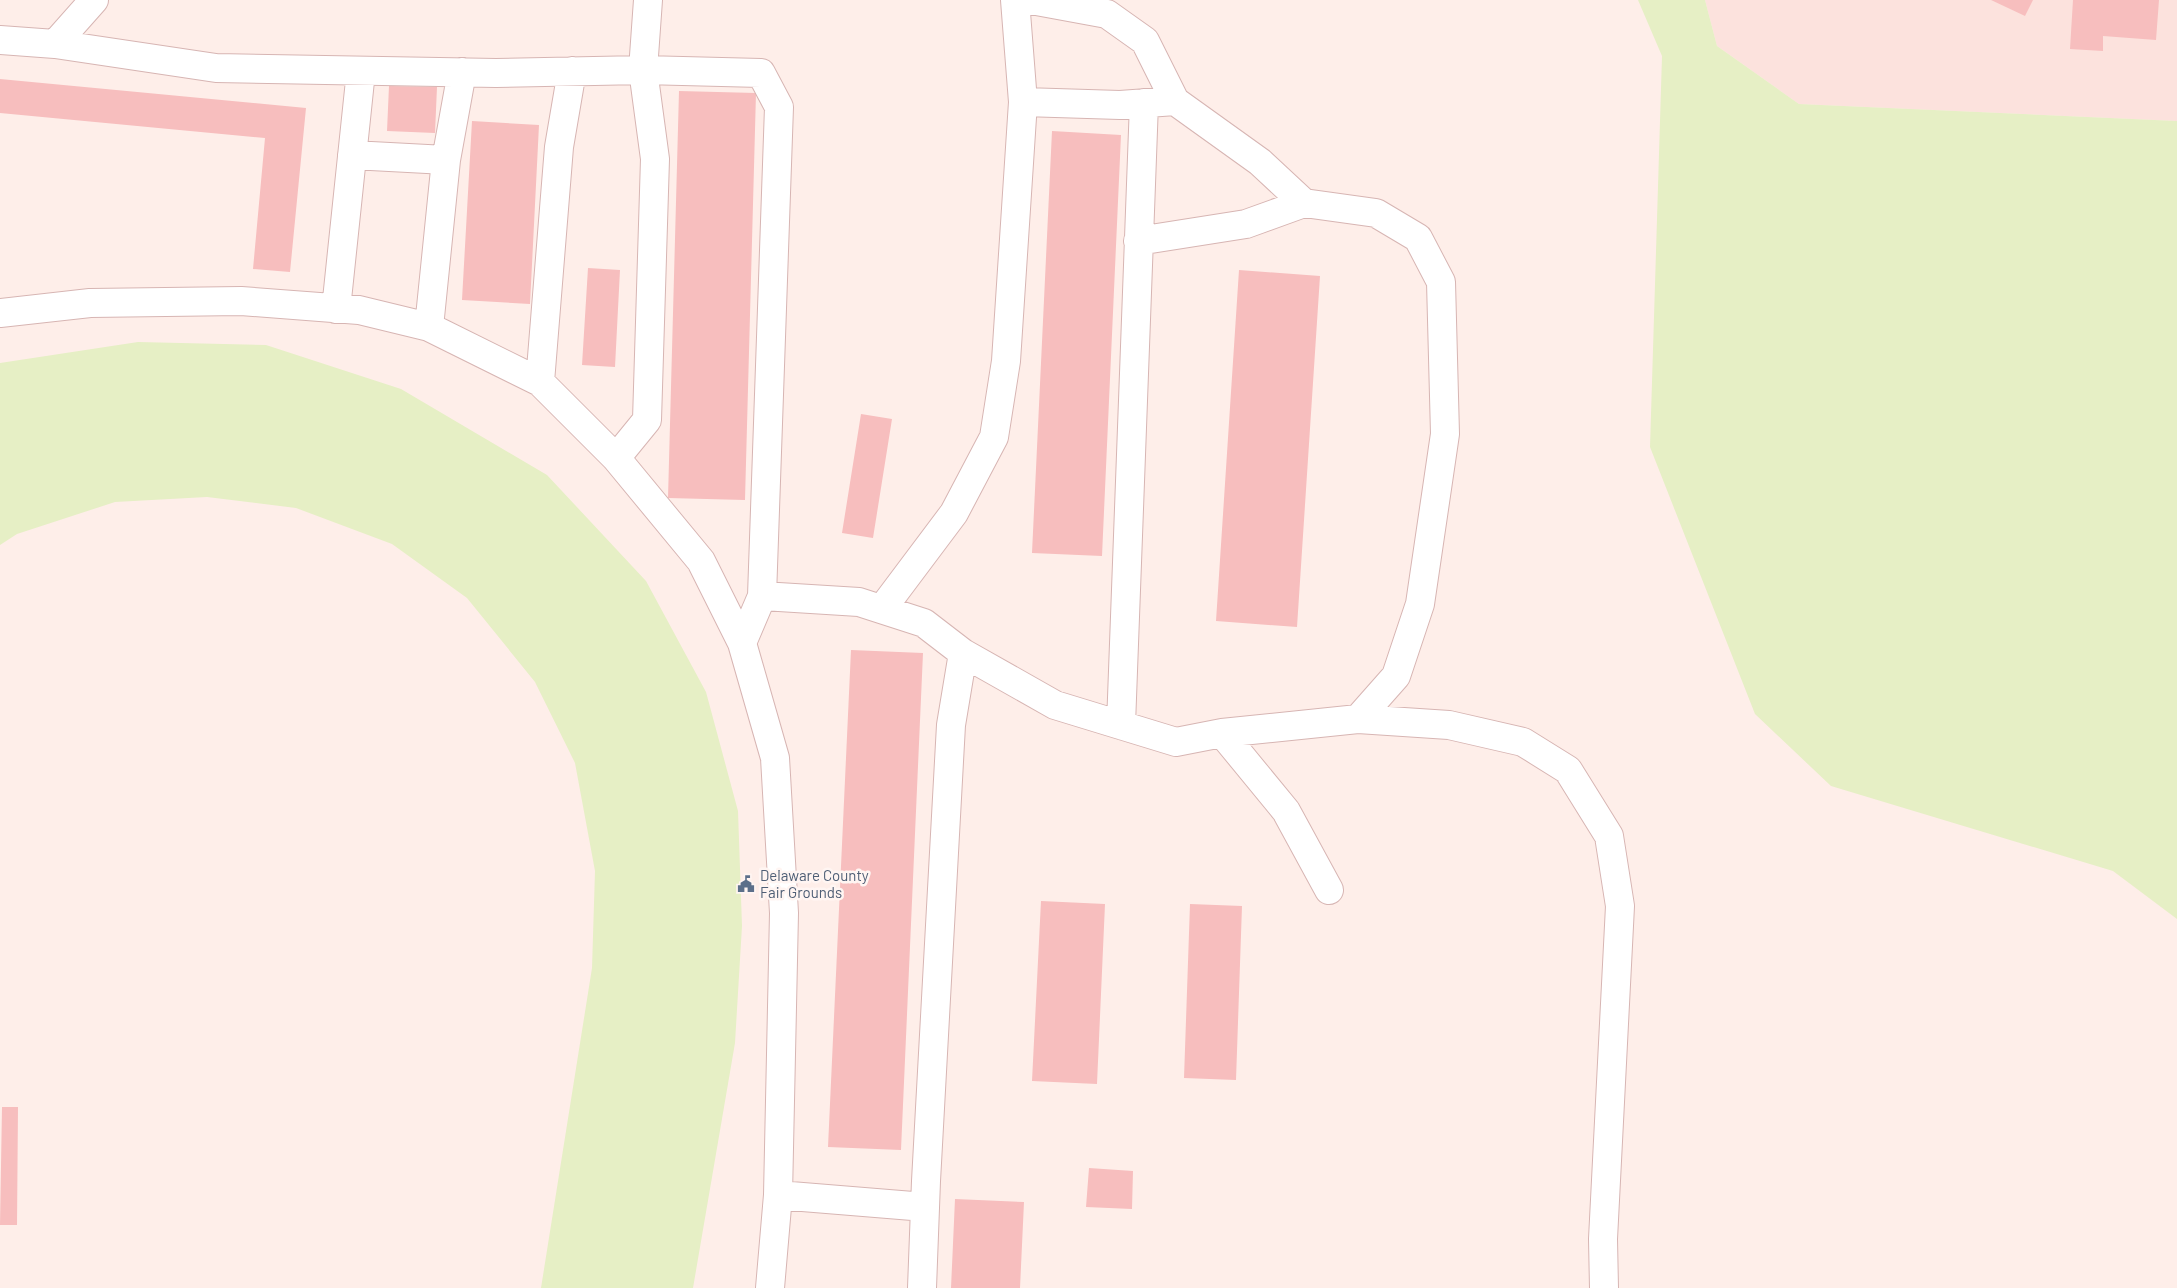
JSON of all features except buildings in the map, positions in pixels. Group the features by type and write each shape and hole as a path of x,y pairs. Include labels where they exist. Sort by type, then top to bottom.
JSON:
{"lane":[{"path":"55,44 94,0"},
{"path":"616,458 647,420 655,159 643,70 648,0"},
{"path":"882,609 954,513 994,437 1006,361 1023,102 1015,0"},
{"path":"1031,0 1107,14 1145,41 1175,100 1260,162 1304,203"},
{"path":"0,40 55,44 216,68 462,72 643,70 761,74 779,106 762,596 742,643"},
{"path":"336,308 361,71"},
{"path":"540,382 559,147 572,71"},
{"path":"429,327 446,160 462,72"},
{"path":"1023,102 1120,105 1175,100"},
{"path":"1121,725 1144,103"},
{"path":"352,155 446,160"},
{"path":"1138,241 1246,224 1304,203 1376,213 1418,238 1442,282 1445,434 1420,604 1396,676 1358,719"},
{"path":"0,313 109,302 241,301 360,310 429,327 540,382 616,458 701,561 742,643 775,758 784,913 778,1195 770,1288"},
{"path":"762,596 860,602 924,623 963,653 1055,705 1176,742 1222,733 1358,719 1449,725 1523,742 1568,770 1609,836 1620,906 1603,1239 1604,1288"},
{"path":"922,1288 951,725 963,653"},
{"path":"1222,733 1286,811 1329,890"},
{"path":"778,1195 925,1207"}],"shaded area":[{"path":"1705,0 2177,0 2177,121 1799,104 1717,46"}],"green space":[{"path":"1638,0 1705,0 1717,46 1799,104 2177,121 2177,919 2113,871 1831,786 1755,714 1650,447 1662,56"},
{"path":"138,342 266,345 401,389 547,475 646,581 706,692 738,811 742,926 735,1043 693,1288 541,1288 592,968 595,871 575,763 535,682 467,598 392,544 296,508 207,497 115,502 17,534 0,545 0,363"}],"place":[{"name":"Delaware County Fair Grounds","path":"746,884"}]}
